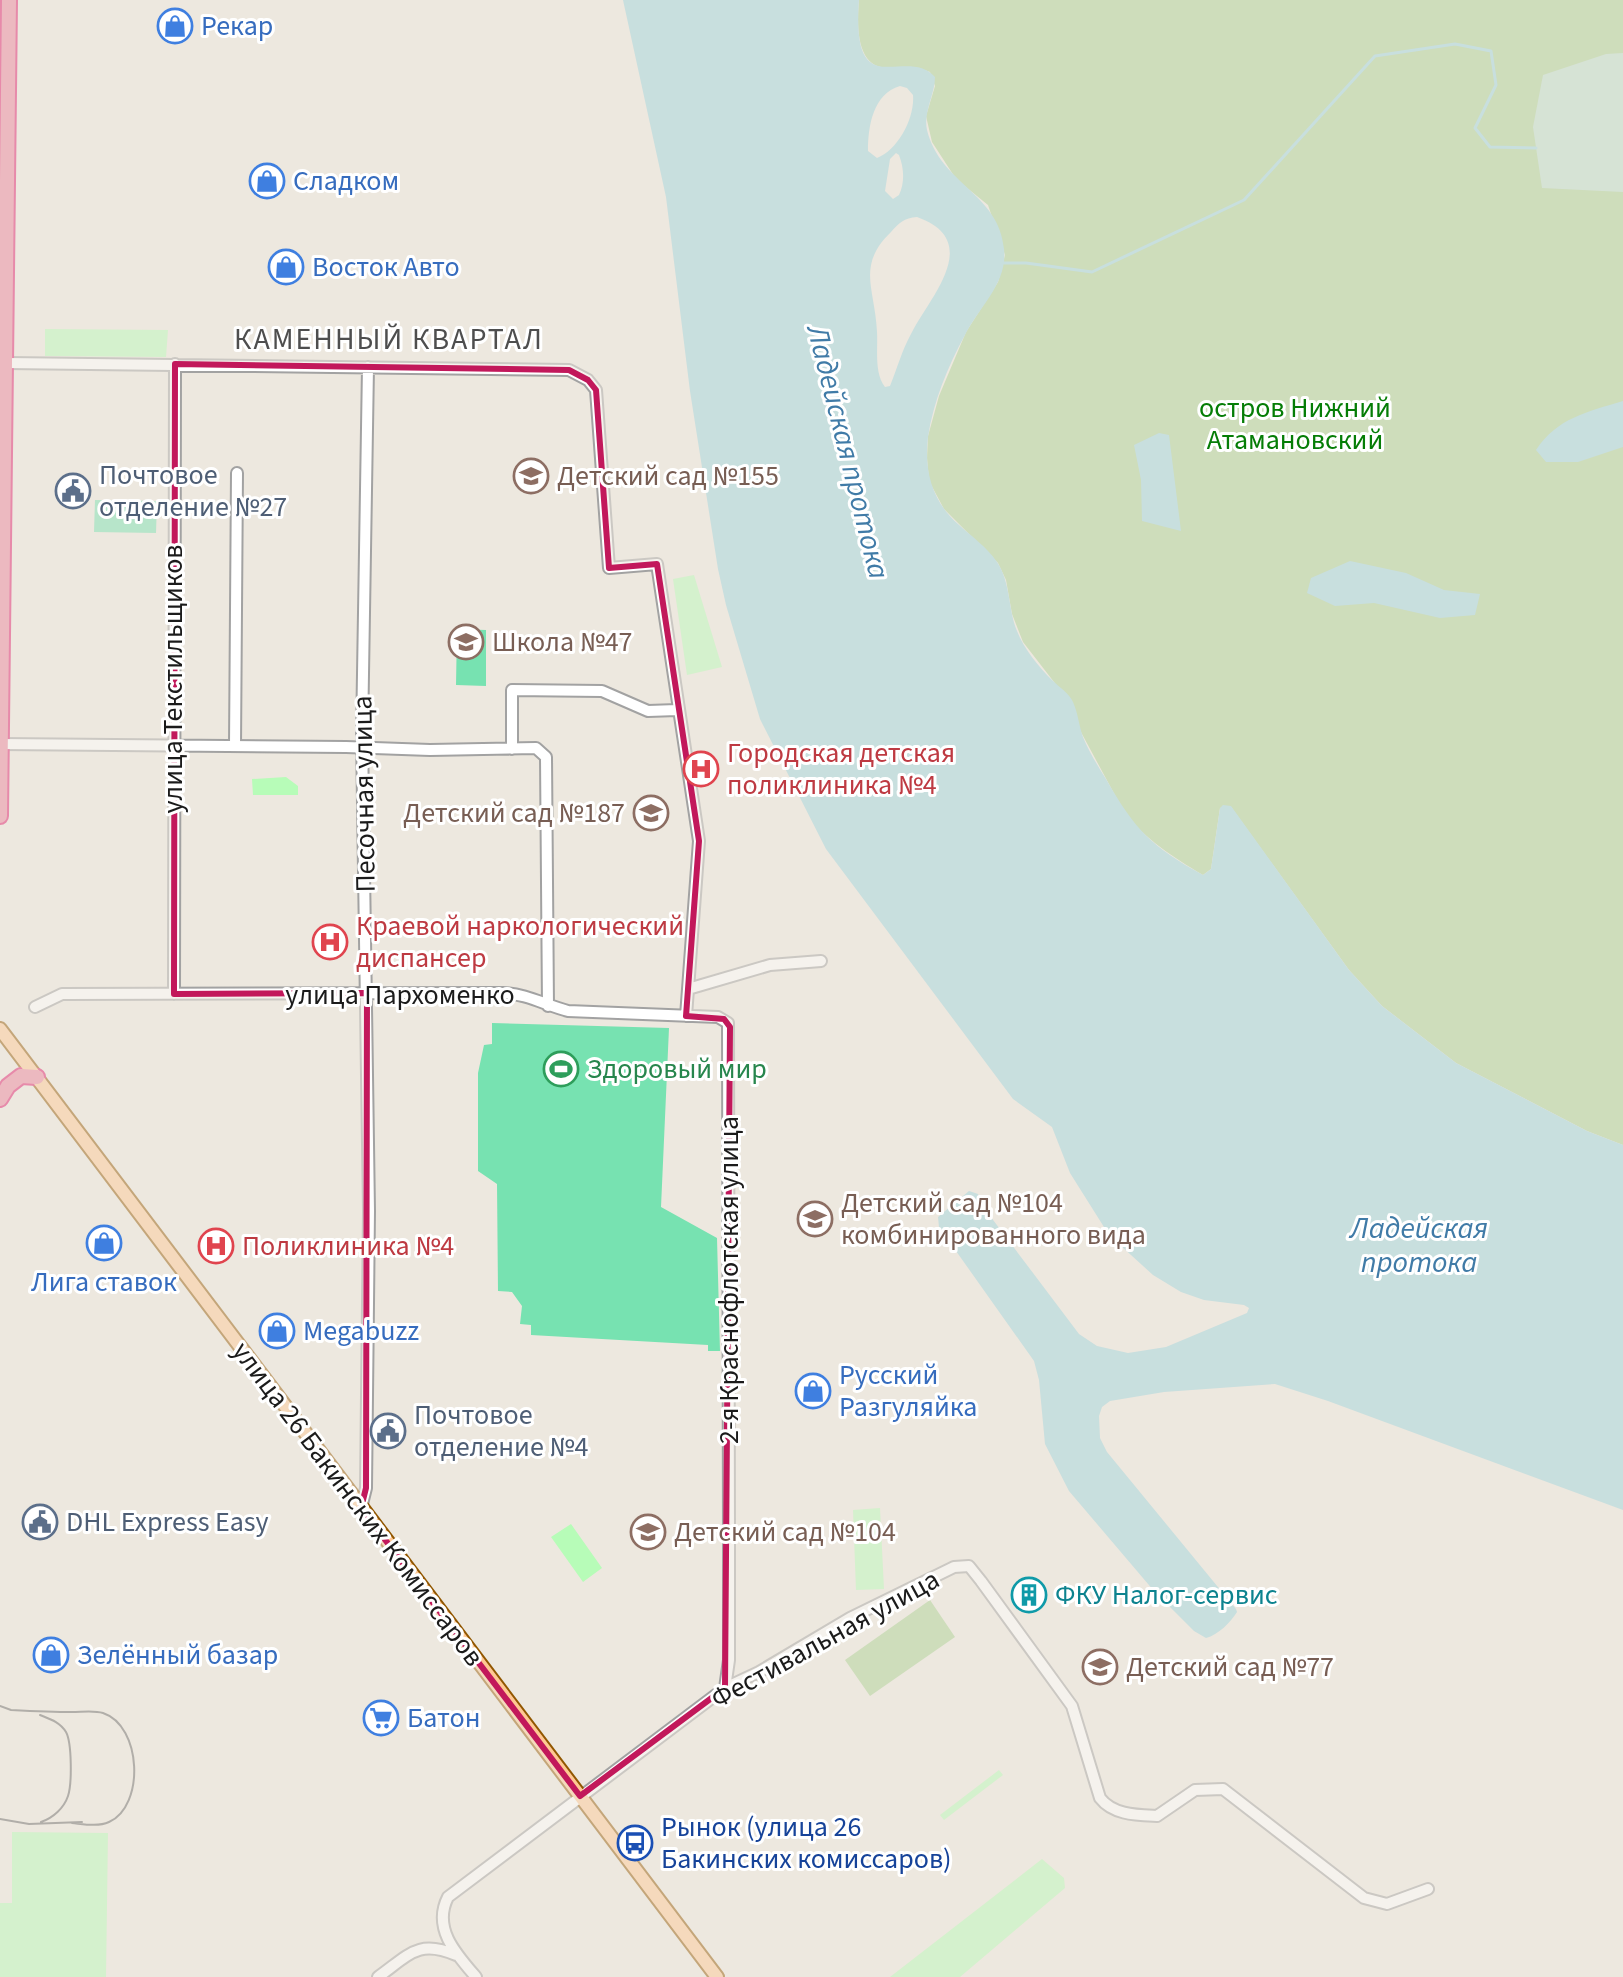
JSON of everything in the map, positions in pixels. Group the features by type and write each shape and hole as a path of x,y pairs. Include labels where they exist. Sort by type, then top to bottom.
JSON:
{"highway":[{"path":"0,816 6,363 4,70 9,0"},
{"path":"0,1099 8,1086 21,1076 37,1077"}],"main road":[{"name":"улица 26 Бакинских Комиссаров","path":"0,1029 717,1977"}],"street":[{"path":"6,363 569,370 588,380 596,390 609,568 657,564 699,841 686,1016"},
{"name":"улица Текстильщиков","path":"174,994 175,364"},
{"name":"Песочная улица","path":"361,1508 366,1488 369,1211 362,748 368,367"},
{"path":"235,746 237,473"},
{"path":"512,749 512,690 602,691 648,711 677,710"},
{"path":"0,744 536,748 546,757 548,1006"},
{"path":"688,989 770,965 821,961"},
{"name":"улица Пархоменко","path":"35,1007 62,994 520,993 568,1011 686,1016"},
{"name":"2-я Краснофлотская улица","path":"686,1016 724,1019 730,1027 729,1660 725,1688"},
{"name":"Фестивальная улица","path":"456,1955 441,1920 448,1897 725,1688 759,1672 850,1618 954,1567 969,1566 1072,1706 1100,1798 1105,1805 1118,1811 1157,1816 1195,1790 1223,1789 1364,1898 1387,1904 1428,1889"},
{"path":"378,1977 422,1947 438,1947 456,1955 476,1977"}],"highlighted area":[{"path":"175,364 569,370 588,380 596,390 609,568 657,564 699,841 686,1016 724,1019 730,1027 725,1688 580,1796 361,1508 366,1488 367,993 174,994"}],"green space":[{"name":"остров Нижний Атамановский","path":"859,0 1623,0 1623,1145 1587,1131 1456,1063 1382,1006 1349,970 1231,807 1220,808 1211,869 1203,875 1171,855 1124,812 1054,682 1023,642 1012,614 1006,580 998,563 944,509 929,481 928,436 939,396 966,332 998,282 1005,255 988,205 956,179 932,142 926,116 935,86 930,72 914,68 887,68 869,60 860,42"},
{"path":"1623,53 1623,192 1542,188 1533,127 1543,75 1606,54"},
{"path":"45,329 168,330 166,357 45,356"},
{"path":"95,500 157,501 156,533 94,532"},
{"path":"694,575 722,667 687,675 673,579"},
{"path":"457,629 486,630 486,686 456,685"},
{"path":"286,777 298,786 298,795 253,795 252,779"},
{"path":"492,1023 669,1028 661,1207 717,1238 720,1351 708,1351 708,1345 531,1335 531,1325 520,1324 522,1306 512,1292 498,1291 497,1184 478,1171 478,1073 484,1045 492,1044"},
{"path":"880,1508 884,1589 856,1590 853,1510"},
{"path":"571,1524 602,1568 583,1582 551,1537"},
{"path":"930,1600 955,1637 870,1696 845,1660"},
{"path":"999,1770 1003,1775 944,1820 940,1815"},
{"path":"12,1832 108,1833 106,1977 0,1977 0,1903 12,1903"},
{"path":"1042,1859 1064,1878 1065,1888 960,1977 890,1977"}],"water":[{"name":"Ладейская протока","path":"623,0 859,0 859,33 863,53 872,63 883,67 910,66 923,69 935,77 926,123 934,148 944,164 992,214 1004,249 1002,273 953,359 934,411 928,437 927,462 936,495 949,515 984,547 1002,570 1014,623 1024,644 1042,669 1071,699 1091,753 1126,812 1146,836 1203,875 1211,869 1220,808 1223,805 1231,806 1349,970 1382,1006 1456,1063 1587,1131 1623,1145 1623,1510 1275,1384 1164,1392 1110,1401 1102,1407 1099,1416 1100,1438 1107,1452 1236,1609 1228,1624 1206,1638 1194,1631 1154,1591 1069,1491 1045,1444 1039,1380 1034,1361 939,1227 938,1217 969,1191 978,1194 981,1204 1079,1334 1097,1346 1128,1353 1166,1347 1247,1313 1249,1308 1204,1300 1181,1292 1153,1275 1109,1235 1070,1173 1052,1127 1013,1099 826,849 760,719 726,605 690,391 666,197","holes":["900,86 913,95 908,123 892,148 877,158 868,151 874,112 884,96","896,153 899,155 903,170 901,190 893,199 885,191 890,159","917,217 937,227 947,240 950,255 939,287 908,340 890,386 885,387 878,368 871,267 880,244 905,220"]},
{"path":"1623,401 1623,447 1578,462 1546,462 1536,450 1563,423"},
{"path":"1159,433 1169,435 1181,531 1142,521 1141,480 1134,445"},
{"path":"1350,561 1406,573 1444,590 1480,594 1475,615 1440,618 1374,603 1335,606 1307,593 1311,578"}],"waterway":[{"path":"1004,263 1092,272 1244,200 1375,56 1455,44 1491,51 1496,85 1475,128 1490,147 1536,148"}],"tram line":[{"path":"0,1706 11,1710 99,1712 116,1721 125,1733 132,1749 134,1766 129,1800 121,1813 105,1824 72,1823"},
{"path":"40,1715 58,1723 66,1732 71,1764 66,1800 58,1812 41,1822"},
{"path":"0,1819 29,1824 82,1822"}],"place":[{"name":"Рекар","path":"175,26"},
{"name":"Сладком","path":"267,181"},
{"name":"Восток Авто","path":"286,267"},
{"name":"Детский сад №155","path":"531,476"},
{"name":"Почтовое отделение №27","path":"73,491"},
{"name":"Школа №47","path":"466,642"},
{"name":"Городская детская поликлиника №4","path":"701,769"},
{"name":"Детский сад №187","path":"651,813"},
{"name":"Краевой наркологический диспансер","path":"330,942"},
{"name":"Здоровый мир","path":"561,1069"},
{"name":"Детский сад №104 комбинированного вида","path":"815,1219"},
{"name":"Лига ставок","path":"104,1243"},
{"name":"Поликлиника №4","path":"216,1246"},
{"name":"Megabuzz","path":"277,1331"},
{"name":"Русский Разгуляйка","path":"813,1391"},
{"name":"Почтовое отделение №4","path":"388,1431"},
{"name":"DHL Express Easy","path":"40,1522"},
{"name":"Детский сад №104","path":"648,1532"},
{"name":"ФКУ Налог-сервис","path":"1029,1595"},
{"name":"Зелённый базар","path":"51,1655"},
{"name":"Детский сад №77","path":"1100,1667"},
{"name":"Батон","path":"381,1718"},
{"name":"Рынок (улица 26 Бакинских комиссаров)","path":"635,1843"}],"district":[{"name":"КАМЕННЫЙ КВАРТАЛ","path":"389,339"}]}
